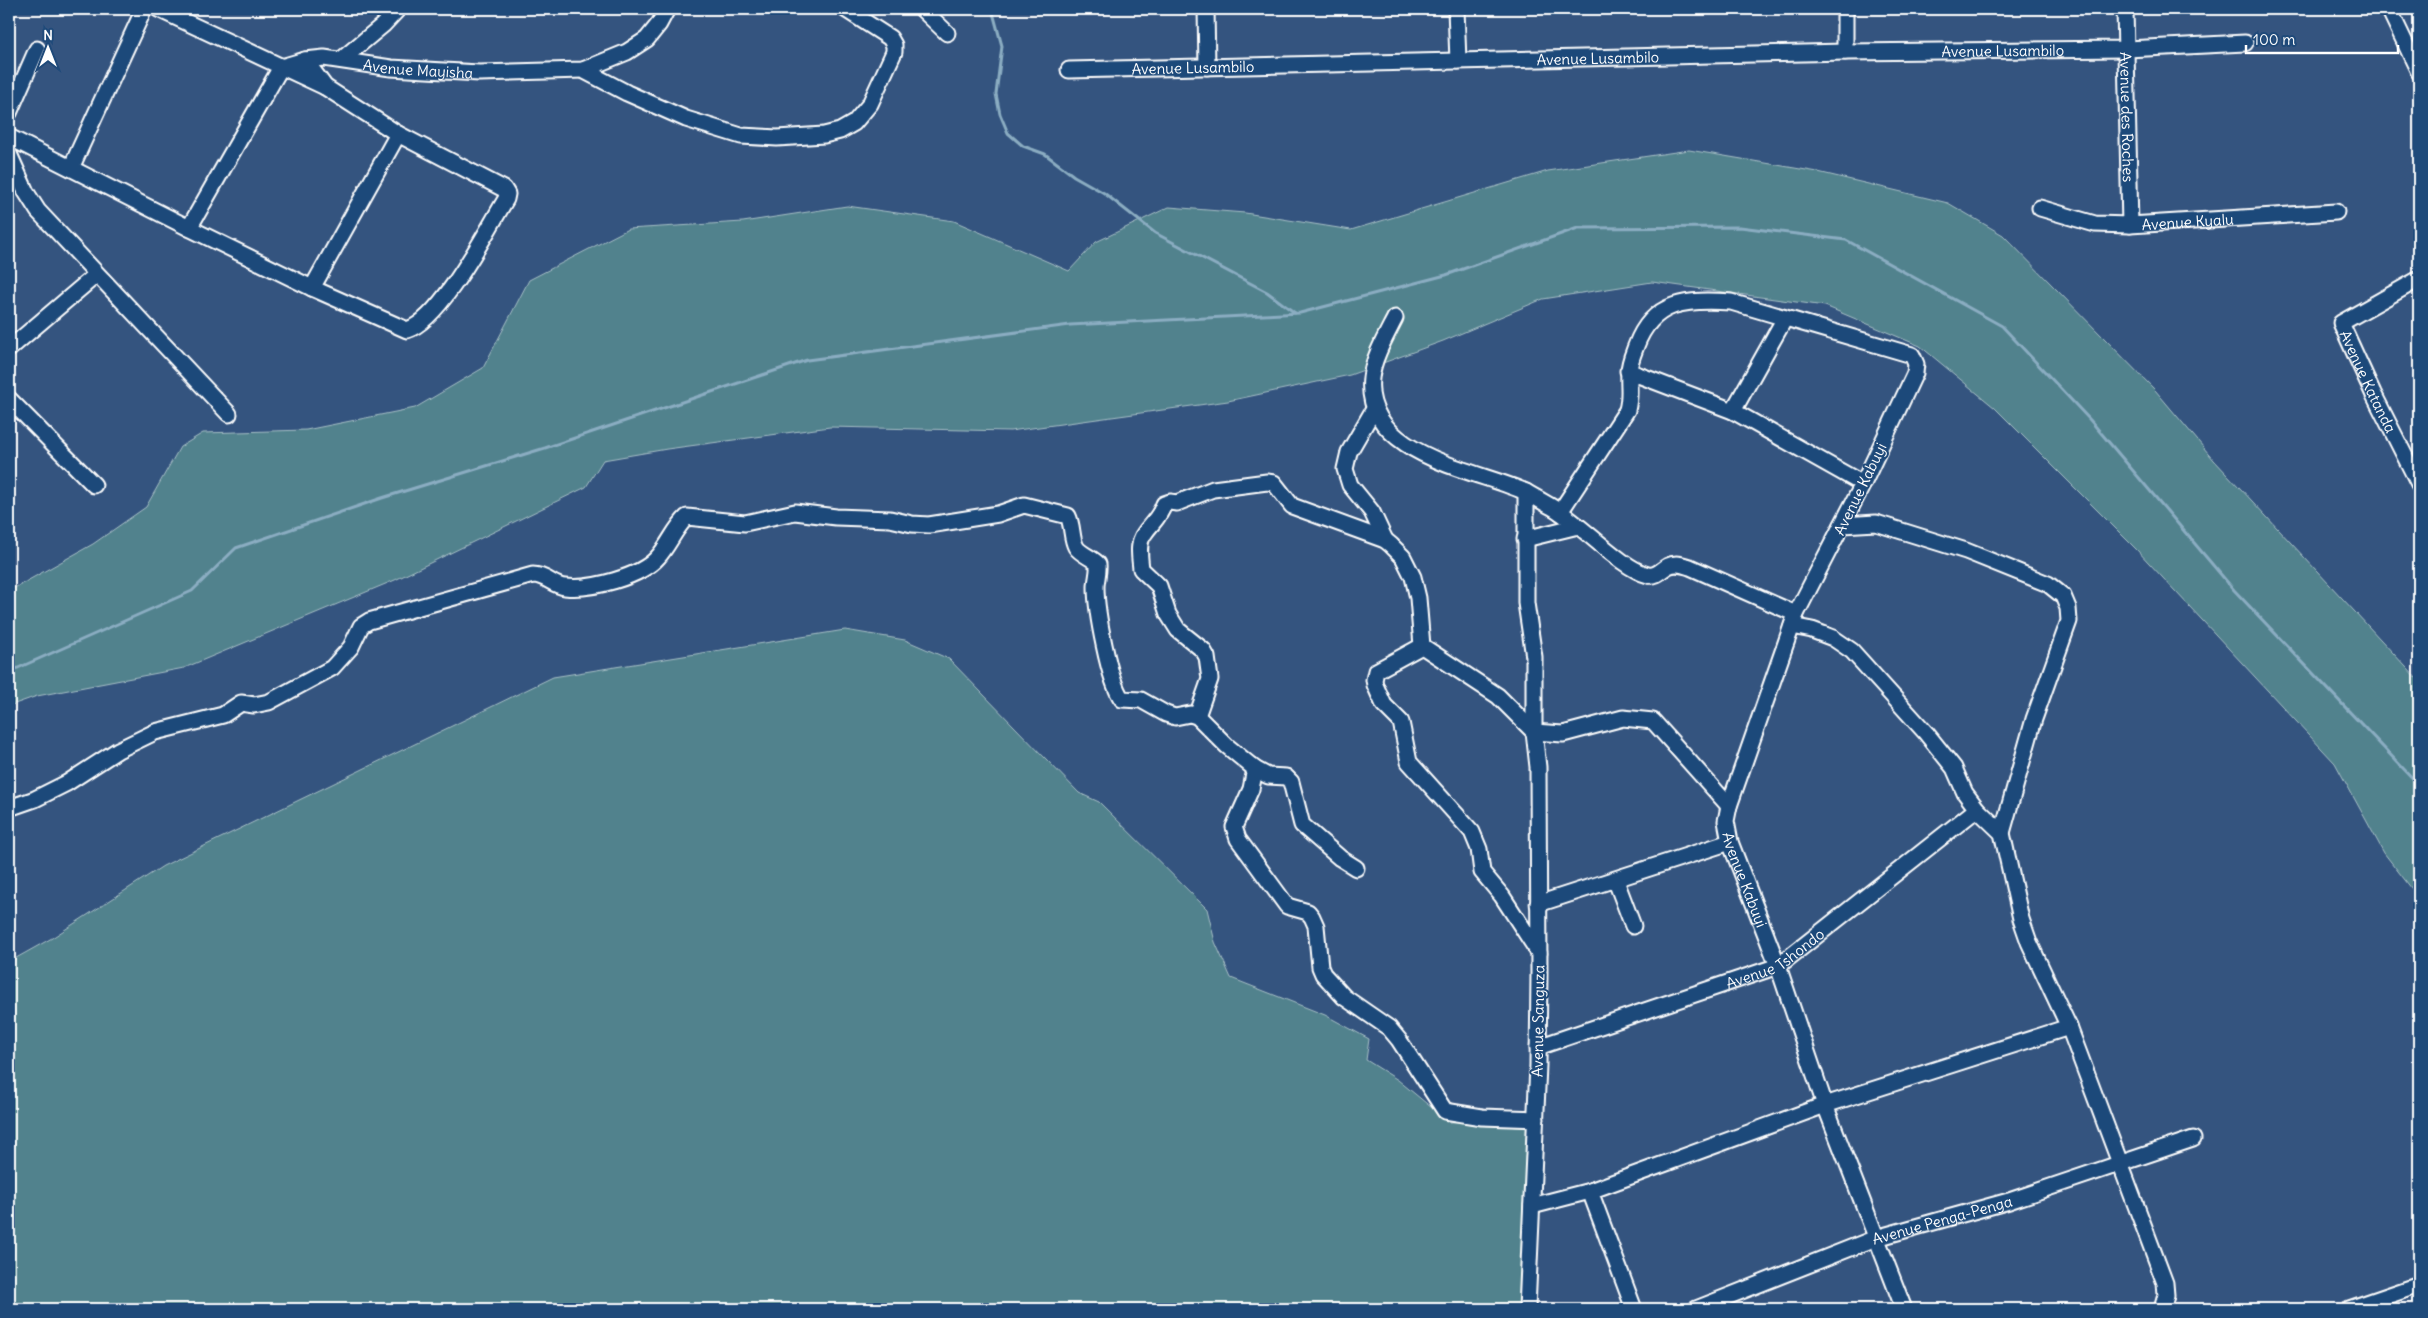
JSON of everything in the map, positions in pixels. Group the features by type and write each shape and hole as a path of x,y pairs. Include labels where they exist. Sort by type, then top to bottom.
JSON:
{"street":[{"path":"71,168 144,9"},
{"path":"9,137 312,288 403,329 409,330 435,308 450,289 506,200 504,189 398,134 325,87 158,9"},
{"path":"341,60 383,25 398,9"},
{"name":"Avenue Mayisha","path":"281,67 305,60 324,58 391,68 479,73 583,70 627,52 647,39 659,24 667,9"},
{"path":"583,70 627,93 686,119 741,136 778,138 814,136 840,131 854,123 870,104 894,52 894,45 890,38 844,9"},
{"path":"922,9 947,33"},
{"path":"1206,9 1207,67"},
{"path":"1456,9 1458,61"},
{"path":"1845,9 1845,52"},
{"name":"Avenue des Roches","path":"2125,9 2130,225"},
{"path":"2389,9 2419,72"},
{"name":"Avenue Lusambilo","path":"1068,70 1845,52 2127,49 2245,43"},
{"path":"9,113 37,49"},
{"path":"305,60 325,87"},
{"path":"189,228 281,67"},
{"path":"312,288 398,134"},
{"path":"9,154 26,192 38,212 229,414"},
{"name":"Avenue Kyalu","path":"2040,208 2095,224 2130,225 2336,212"},
{"path":"9,350 96,275"},
{"name":"Avenue Katanda","path":"2419,279 2384,297 2341,323 2373,393 2419,484"},
{"path":"1560,512 1627,410 1631,396 1628,371 1642,332 1655,314 1675,305 1707,300 1731,302 1785,318 1732,410"},
{"path":"1395,318 1383,341 1371,376 1371,392 1374,409 1397,439 1418,452 1526,492 1560,512 1620,558 1648,575 1655,575 1669,565 1678,564 1690,567 1812,630 1833,638 1852,650 1948,761 1977,809 2002,833"},
{"name":"Avenue Kabuyi","path":"1785,318 1912,355 1916,364 1915,373 1863,484 1794,620 1729,806 1726,821 1730,842 1778,966 1824,1106 1904,1309"},
{"path":"1628,371 1732,410 1863,484"},
{"path":"9,399 94,485"},
{"path":"1374,409 1349,452 1345,469 1350,485 1372,512 1385,540 1402,557 1413,577 1418,598 1422,646"},
{"path":"1197,716 1210,679 1207,657 1203,650 1186,639 1178,630 1168,614 1159,586 1140,569 1139,553 1142,535 1160,516 1164,504 1170,502 1177,503 1213,489 1267,482 1274,483 1292,506 1385,540"},
{"name":"Avenue Sanguza","path":"1526,492 1526,602 1534,657 1534,732 1538,767 1539,953 1536,1119 1527,1309"},
{"path":"9,808 35,799 68,783 118,750 155,732 229,713 241,703 254,705 269,702 332,668 351,647 361,626 369,621 533,575 545,577 566,587 602,583 640,572 658,558 682,521 687,517 693,516 740,523 795,512 836,517 890,519 912,524 929,525 998,514 1024,505 1047,512 1064,514 1070,521 1075,545 1078,550 1094,559 1098,564 1096,586 1100,622 1117,693 1122,699 1141,700 1175,717 1190,714 1197,716 1227,746 1255,769 1268,776 1283,776 1289,779 1302,825 1340,858 1356,868"},
{"path":"1842,525 1876,523 1966,551 2048,584 2063,596 2068,608 2069,621 2034,719 2002,833 2014,891 2029,942 2069,1027 2165,1284 2166,1295 2162,1309"},
{"path":"1525,539 1578,526"},
{"path":"1422,646 1498,696 1534,732 1563,734 1624,718 1653,721 1729,806"},
{"path":"1422,646 1376,671 1375,685 1384,705 1401,722 1409,762 1472,832 1479,849 1482,872 1502,896 1539,953"},
{"path":"1255,769 1251,789 1235,820 1234,832 1242,846 1287,906 1308,912 1315,921 1320,967 1329,982 1344,997 1389,1028 1399,1040 1444,1111 1482,1116 1536,1119"},
{"name":"Avenue Tshondo","path":"1538,1047 1778,966 1977,809"},
{"path":"1538,904 1616,881 1730,842"},
{"path":"1616,881 1633,926"},
{"path":"1532,1206 1590,1191 1824,1106 2069,1027"},
{"name":"Avenue Penga-Penga","path":"1696,1309 1876,1238 2010,1201 2120,1166 2193,1139"},
{"path":"1590,1191 1634,1309"},
{"path":"2349,1309 2419,1285"}],"green space":[{"path":"1689,150 1818,172 1948,203 2003,235 2155,390 2214,460 2419,681 2419,898 2384,853 2335,763 2136,549 1995,408 1920,346 1825,306 1652,282 1543,299 1443,341 1350,375 1228,401 1010,431 830,427 667,449 603,460 586,487 395,580 184,668 37,696 9,706 9,591 93,544 146,507 180,447 203,433 306,430 415,408 483,368 529,280 628,229 743,222 847,206 954,221 1069,271 1096,242 1169,207 1245,213 1351,230 1548,171"},
{"path":"845,630 905,640 949,659 1079,793 1099,802 1207,909 1215,942 1231,978 1325,1015 1369,1039 1366,1060 1398,1080 1449,1122 1536,1119 1527,1309 9,1309 9,962 52,938 163,866 553,677"}],"waterway":[{"path":"992,9 1002,46 996,94 1000,114 1008,133 1023,146 1045,154 1074,176 1104,193 1155,233 1267,292 1295,313"},
{"path":"9,672 192,591 236,548 382,498 545,448 807,360 1070,325 1300,313 1446,275 1578,228 1740,227 1846,240 2002,326 2090,420 2234,590 2419,785"}]}
